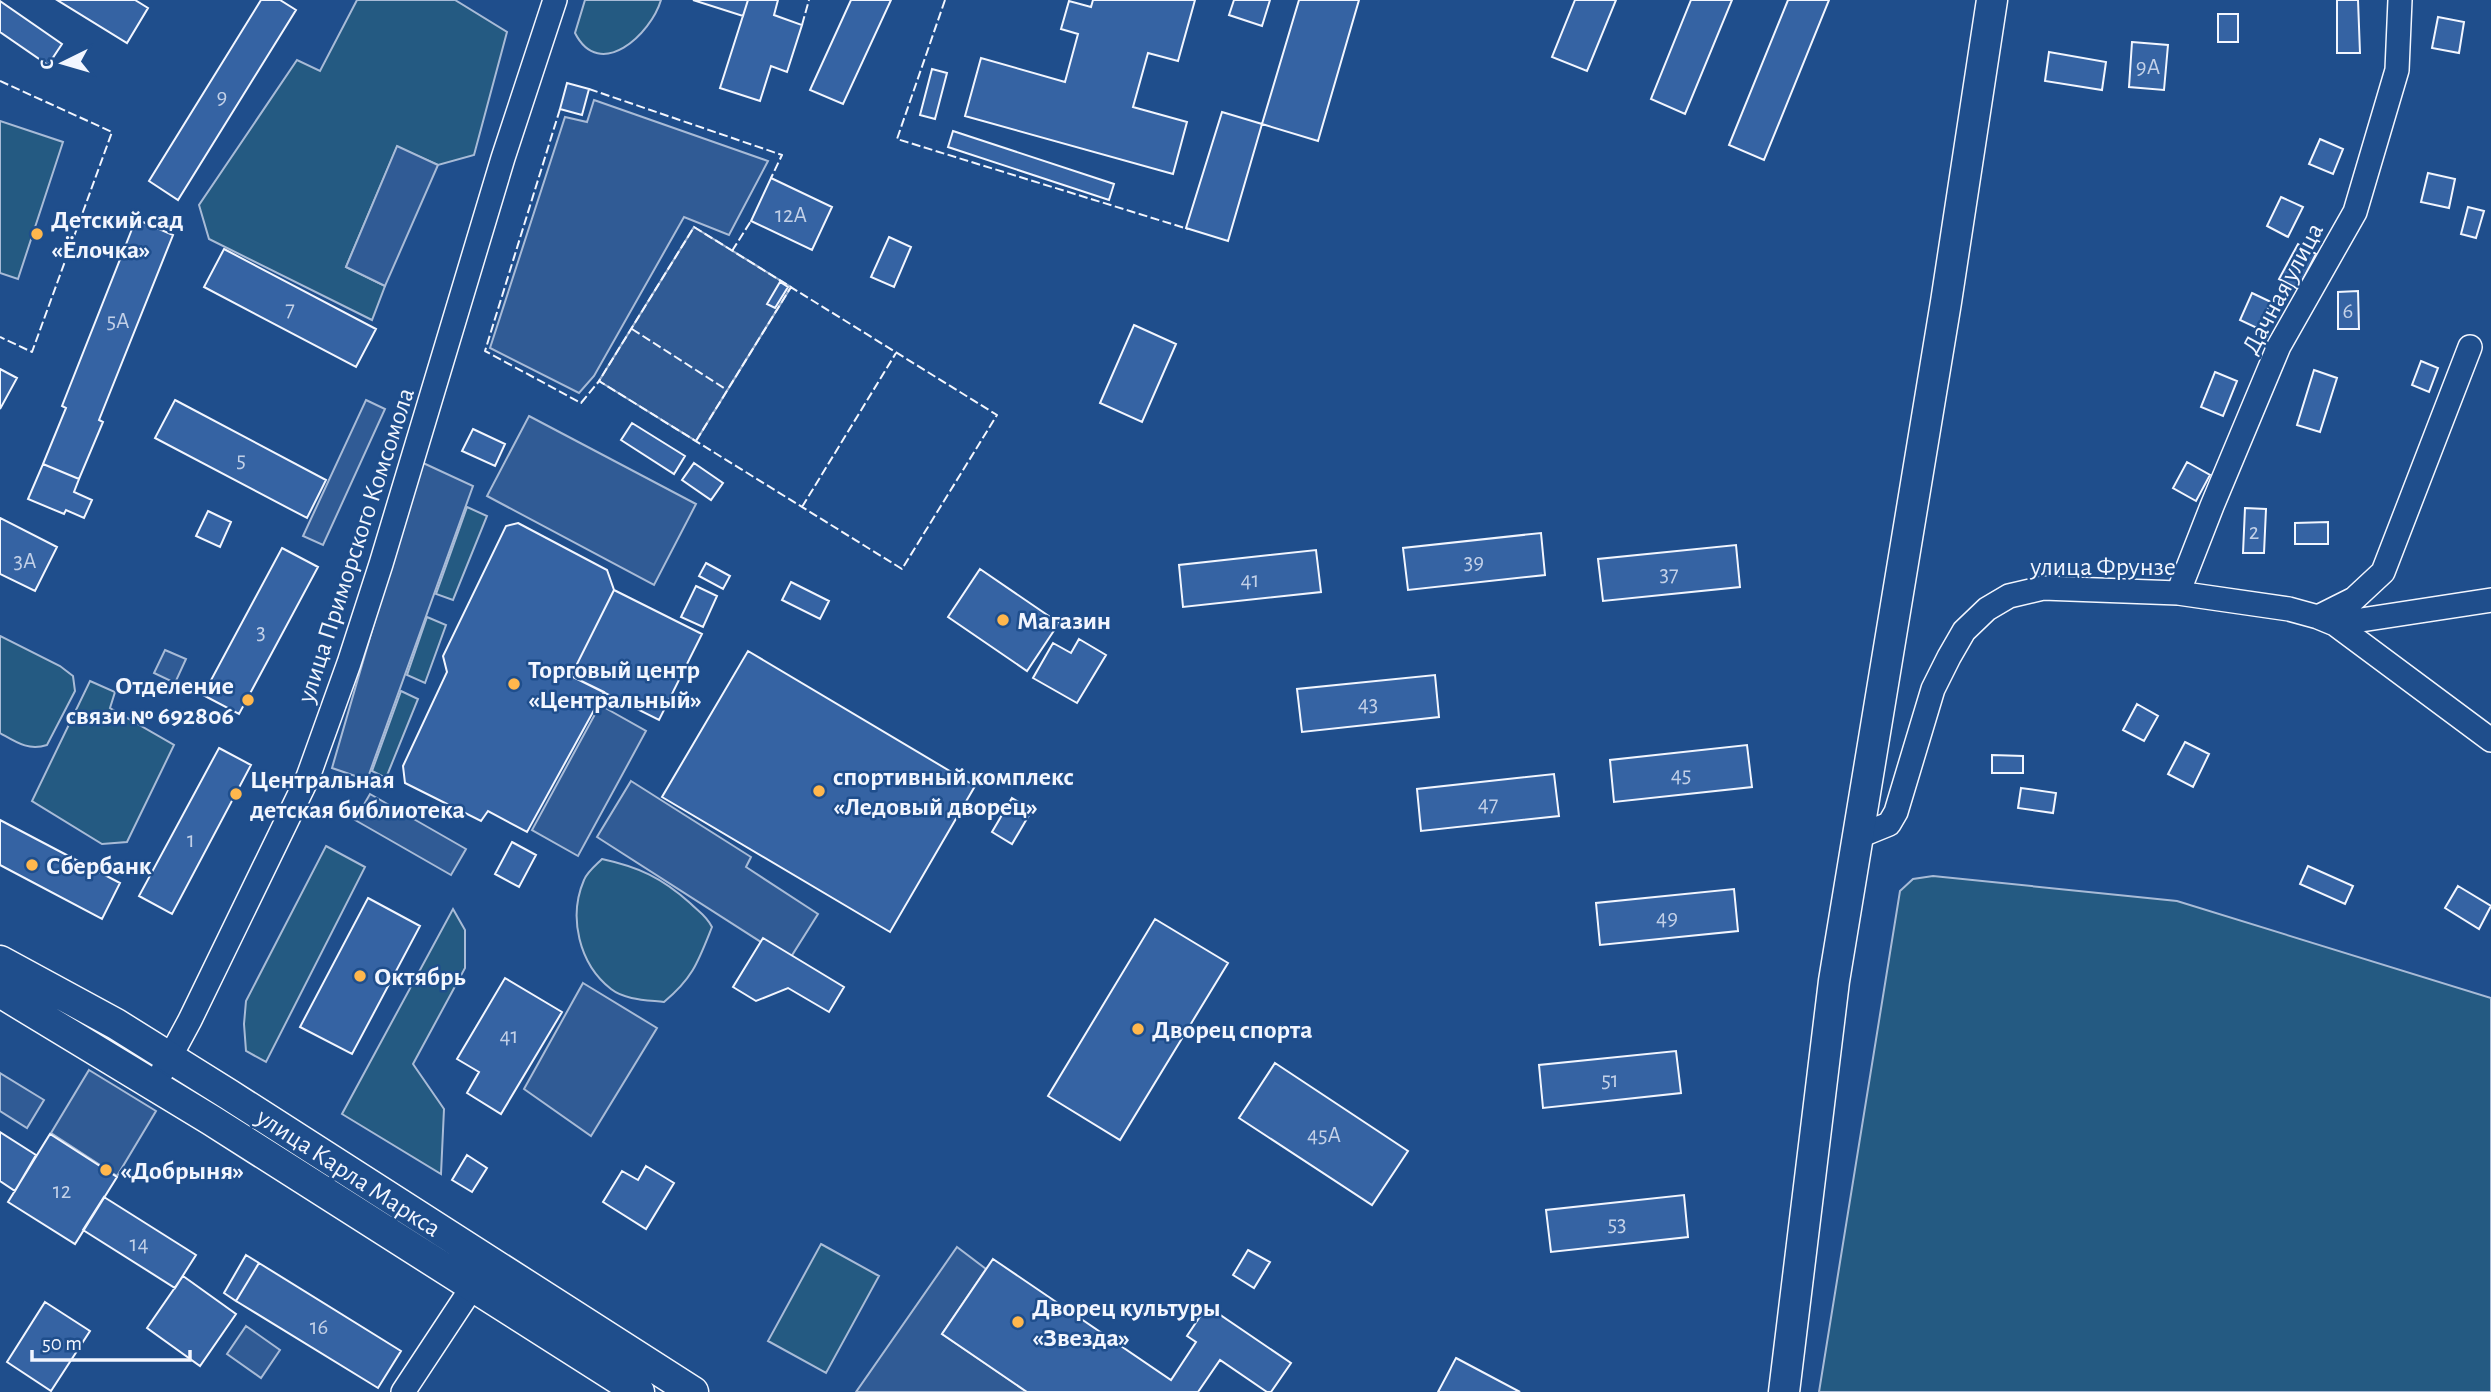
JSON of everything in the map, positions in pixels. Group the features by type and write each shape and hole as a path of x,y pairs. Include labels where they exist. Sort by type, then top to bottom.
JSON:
{"main road":[{"path":"1784,1392 1834,981 1946,302 1992,0"},
{"name":"улица Карла Маркса","path":"0,961 116,1024 693,1392"},
{"name":"улица Карла Маркса","path":"0,992 154,1085 639,1392"}],"street":[{"name":"улица Приморского Комсомола","path":"154,1085 275,846 312,765 381,564 503,158 555,0"},
{"name":"Дачная улица","path":"2178,593 2279,346 2355,212 2397,70 2400,0"},
{"path":"2470,347 2383,572 2326,620 2491,740"},
{"name":"улица Фрунзе","path":"1857,837 1889,824 1896,812 1933,689 1964,631 1987,609 2009,596 2043,588 2178,593 2289,609 2326,620 2491,600"},
{"path":"403,1392 473,1286"}],"shaded area":[{"path":"357,0 455,0 507,32 474,155 438,165 397,147 346,267 385,286 372,320 209,239 199,205 297,60 320,71"},
{"path":"585,0 661,0 647,26 636,38 624,48 611,53 598,53 585,47 575,33"},
{"path":"594,100 768,161 729,235 684,217 594,376 579,393 490,348 565,117 587,122"},
{"path":"0,121 63,142 18,279 0,273"},
{"path":"397,146 438,165 385,286 346,267"},
{"path":"694,227 791,287 696,441 599,381"},
{"path":"366,400 385,409 323,545 303,536"},
{"path":"529,416 696,504 654,585 487,496"},
{"path":"421,462 473,486 367,780 332,768"},
{"path":"467,507 487,516 453,600 436,594"},
{"path":"427,617 446,625 425,683 407,675"},
{"path":"0,636 60,666 73,676 75,691 47,745 28,746 0,733"},
{"path":"165,650 186,659 175,683 154,673"},
{"path":"90,681 115,692 110,708 174,745 127,842 102,844 32,801"},
{"path":"401,691 418,699 386,778 372,771"},
{"path":"600,705 646,731 578,856 532,830"},
{"path":"631,781 751,857 746,867 818,914 789,960 597,837"},
{"path":"370,794 466,849 451,875 355,820"},
{"path":"326,846 365,867 266,1062 246,1051 246,1001"},
{"path":"602,859 639,870 660,880 690,903 712,927 694,969 664,1002 636,999 617,993 600,979 584,953 577,924 579,894 585,877"},
{"path":"1933,876 2177,901 2491,998 2491,1392 1819,1392 1900,891 1913,879"},
{"path":"453,909 465,930 465,968 413,1064 444,1109 441,1174 342,1114"},
{"path":"583,983 657,1028 591,1136 524,1089"},
{"path":"89,1070 156,1111 117,1176 51,1133"},
{"path":"0,1073 44,1100 27,1128 0,1111"},
{"path":"821,1244 879,1276 826,1373 768,1341"},
{"path":"957,1247 986,1269 942,1334 1027,1392 856,1392"},
{"path":"246,1326 280,1350 261,1378 227,1354"}],"building":[{"path":"57,0 135,0 148,8 127,43"},
{"path":"261,0 280,0 296,10 178,200 149,181"},
{"path":"693,0 748,0 743,16"},
{"path":"748,0 778,0 774,15 802,25 787,72 771,66 760,101 720,88"},
{"path":"851,0 891,0 843,104 810,90"},
{"path":"1093,0 1195,0 1178,61 1148,53 1133,107 1187,122 1173,174 965,116 981,58 1065,82 1078,34 1061,29 1069,1 1091,7"},
{"path":"1234,0 1270,0 1262,26 1229,15"},
{"path":"1299,0 1359,0 1318,141 1262,124"},
{"path":"1575,0 1616,0 1587,71 1552,57"},
{"path":"1691,0 1732,0 1685,114 1651,99"},
{"path":"1788,0 1829,0 1764,160 1729,145"},
{"path":"2337,0 2358,0 2360,53 2337,53"},
{"path":"0,1 62,44 48,65 0,32"},
{"path":"2218,14 2238,14 2238,42 2218,42"},
{"path":"2438,17 2464,22 2459,53 2432,48"},
{"path":"2132,42 2168,45 2164,90 2129,87"},
{"path":"2049,52 2106,62 2102,90 2045,81"},
{"path":"932,69 947,73 935,119 920,115"},
{"path":"567,83 589,89 582,115 560,109"},
{"path":"1222,112 1262,124 1228,241 1186,228"},
{"path":"953,131 1114,184 1109,200 948,147"},
{"path":"2320,139 2343,149 2333,174 2309,164"},
{"path":"2428,173 2455,179 2449,208 2421,202"},
{"path":"771,178 832,207 812,250 751,221"},
{"path":"2281,197 2303,207 2288,237 2267,226"},
{"path":"2468,207 2484,211 2476,238 2461,234"},
{"path":"136,219 173,235 99,420 103,422 79,479 43,464 66,408 62,406"},
{"path":"889,237 911,247 894,287 871,277"},
{"path":"2298,244 2316,254 2298,289 2279,279"},
{"path":"224,249 376,329 356,367 204,287"},
{"path":"780,282 788,287 775,308 767,304"},
{"path":"2358,291 2359,329 2338,329 2338,292"},
{"path":"2252,293 2271,302 2259,329 2240,320"},
{"path":"1134,325 1176,344 1142,422 1100,403"},
{"path":"2421,361 2438,368 2429,392 2412,385"},
{"path":"0,369 17,378 0,409"},
{"path":"2314,370 2337,378 2320,432 2297,425"},
{"path":"2215,372 2237,381 2223,416 2201,407"},
{"path":"175,400 326,480 307,518 155,438"},
{"path":"632,423 685,456 674,474 621,440"},
{"path":"473,429 505,444 495,466 462,451"},
{"path":"2187,462 2210,475 2196,501 2173,488"},
{"path":"694,463 723,483 711,500 682,480"},
{"path":"43,464 79,479 74,492 92,500 84,518 66,510 64,514 28,499"},
{"path":"2245,508 2266,509 2264,553 2243,553"},
{"path":"208,511 231,522 220,547 196,536"},
{"path":"0,518 57,547 35,591 0,574"},
{"path":"2328,522 2328,544 2295,544 2295,523"},
{"name":"Торговый центр «Центральный»","path":"518,523 607,570 614,590 571,676 604,692 527,832 488,811 481,821 405,783 403,766 447,672 443,656 506,526"},
{"path":"1541,533 1545,575 1408,590 1403,548"},
{"path":"1736,545 1740,587 1603,601 1598,559"},
{"path":"282,548 318,567 239,714 203,695"},
{"path":"1316,550 1321,592 1183,607 1179,565"},
{"path":"706,563 730,576 723,589 699,576"},
{"name":"Магазин","path":"980,569 1059,623 1027,671 948,617"},
{"path":"791,582 829,601 820,619 782,600"},
{"path":"696,586 717,596 703,627 681,617"},
{"path":"614,590 702,634 659,720 571,676"},
{"path":"1079,639 1106,655 1077,703 1033,678 1053,643 1071,653"},
{"name":"спортивный комплекс «Ледовый дворец»","path":"748,651 975,786 890,932 662,797"},
{"path":"1435,675 1439,717 1302,732 1297,689"},
{"path":"2137,704 2158,716 2144,741 2123,730"},
{"path":"2185,742 2209,754 2193,787 2168,774"},
{"path":"1747,745 1752,787 1614,802 1610,760"},
{"path":"219,748 251,765 172,914 139,896"},
{"path":"1992,755 2023,756 2023,773 1992,773"},
{"path":"1554,774 1559,816 1421,831 1417,789"},
{"path":"2021,788 2056,793 2053,813 2018,808"},
{"path":"1012,798 1032,810 1012,844 992,832"},
{"path":"0,820 120,883 102,919 0,865"},
{"path":"512,842 536,855 519,887 495,874"},
{"path":"2308,866 2353,886 2345,904 2300,884"},
{"path":"2458,886 2491,906 2479,929 2445,908"},
{"path":"1734,889 1738,931 1600,945 1596,903"},
{"name":"Октябрь","path":"368,898 420,926 352,1054 300,1027"},
{"name":"Дворец спорта","path":"1155,919 1228,963 1120,1140 1048,1096"},
{"path":"763,938 844,987 829,1012 788,988 756,1001 733,987"},
{"path":"505,978 562,1012 501,1114 467,1093 479,1072 457,1059"},
{"path":"1676,1051 1681,1093 1543,1108 1539,1065"},
{"path":"1275,1063 1408,1151 1372,1205 1239,1118"},
{"path":"0,1132 36,1155 15,1191 0,1181"},
{"path":"50,1134 117,1177 75,1244 8,1202"},
{"path":"467,1155 487,1168 472,1192 452,1180"},
{"path":"646,1166 674,1183 646,1229 603,1202 622,1171 638,1180"},
{"path":"1684,1195 1688,1237 1551,1252 1546,1210"},
{"path":"104,1197 196,1255 175,1288 83,1230"},
{"path":"1248,1250 1270,1262 1254,1288 1233,1275"},
{"path":"246,1255 259,1263 236,1301 224,1293"},
{"name":"Дворец культуры «Звезда»","path":"993,1259 1171,1380 1196,1342 1187,1336 1207,1306 1291,1363 1271,1392 1267,1392 1220,1360 1198,1392 1027,1392 942,1334"},
{"path":"259,1263 401,1351 378,1388 236,1301"},
{"path":"183,1276 236,1314 200,1366 147,1328"},
{"path":"45,1302 90,1331 51,1391 7,1362"},
{"path":"1456,1358 1520,1392 1438,1392"}],"fence":[{"path":"802,25 809,0"},
{"path":"945,0 897,139 1188,229"},
{"path":"0,81 112,132 32,352 0,337"},
{"path":"589,89 782,155 771,178"},
{"path":"560,109 485,351 581,403 600,380"},
{"path":"732,251 751,221"},
{"path":"694,227 997,415 902,569 599,381 694,227"},
{"path":"696,441 791,287"},
{"path":"632,329 727,390"},
{"path":"802,507 896,353"}],"place":[{"name":"Детский сад «Ёлочка»","path":"37,234"},
{"name":"Магазин","path":"1003,620"},
{"name":"Торговый центр «Центральный»","path":"514,684"},
{"name":"Отделение связи № 692806","path":"248,700"},
{"name":"спортивный комплекс «Ледовый дворец»","path":"819,791"},
{"name":"Центральная детская библиотека","path":"236,794"},
{"name":"Сбербанк","path":"32,865"},
{"name":"Октябрь","path":"360,976"},
{"name":"Дворец спорта","path":"1138,1029"},
{"name":"«Добрыня»","path":"106,1170"},
{"name":"Дворец культуры «Звезда»","path":"1018,1322"}]}
